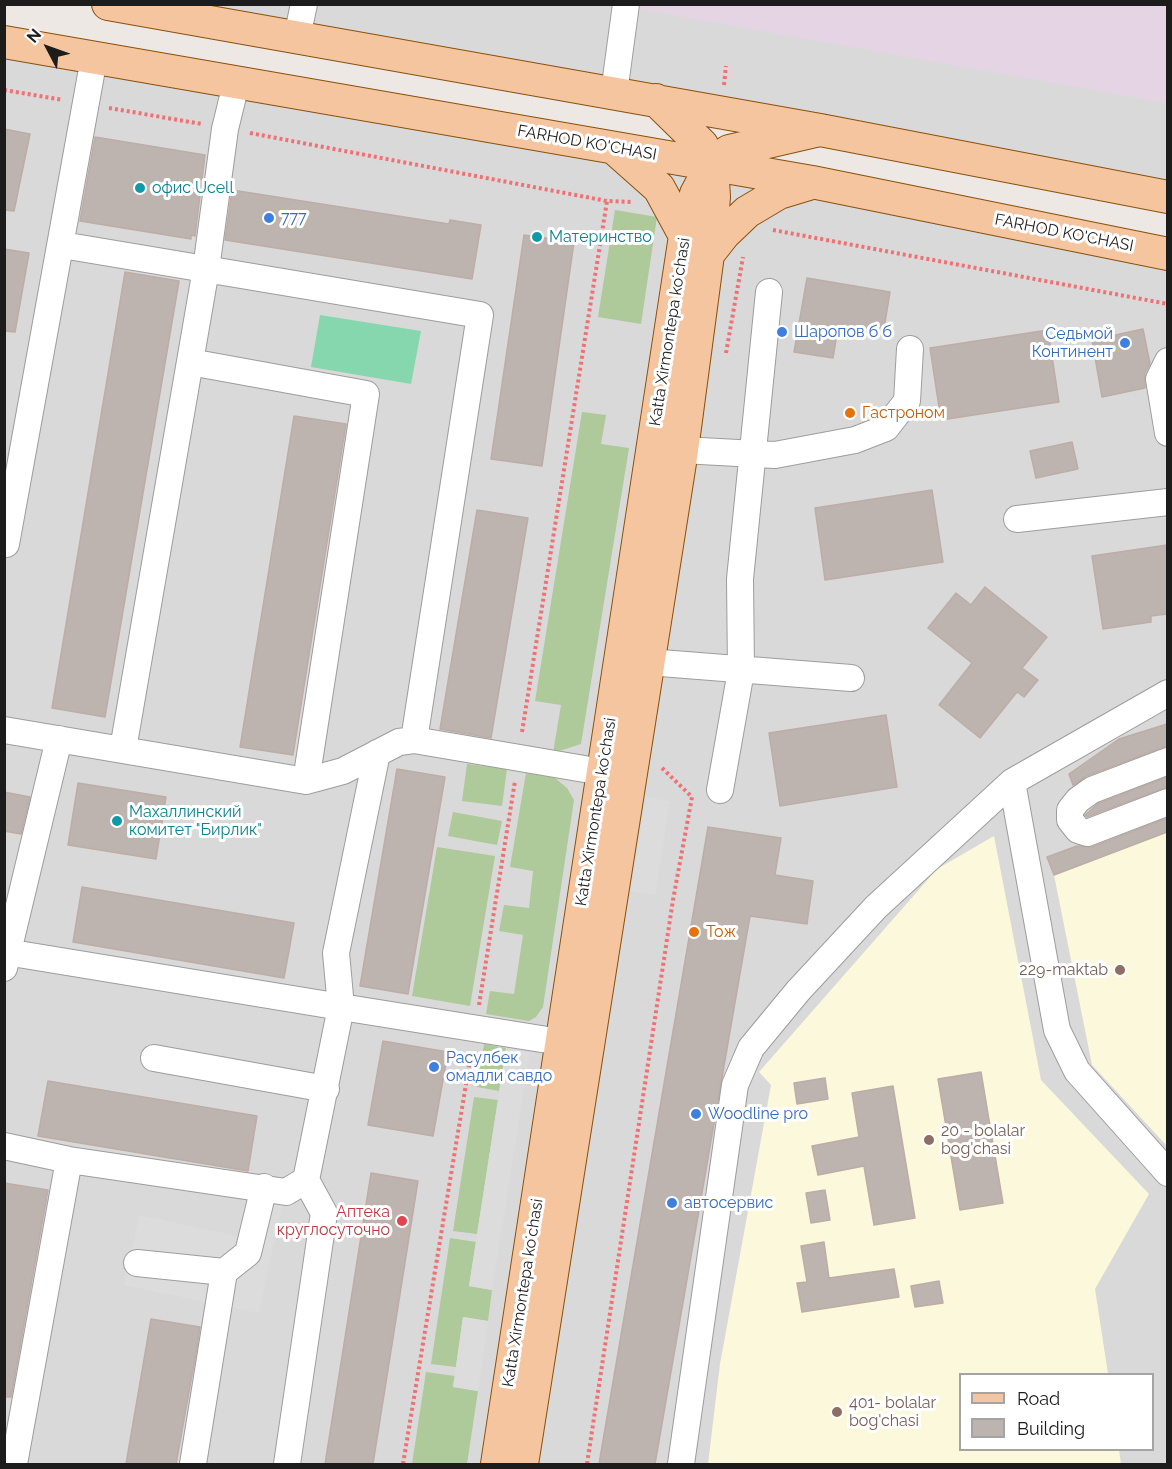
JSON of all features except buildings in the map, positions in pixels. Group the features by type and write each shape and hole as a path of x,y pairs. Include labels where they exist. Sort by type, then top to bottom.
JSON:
{"main road":[{"path":"108,4 656,100 1167,197"},
{"name":"FARHOD KO'CHASI","path":"4,42 236,84 712,164 1167,254"},
{"path":"656,100 702,144 712,164 729,151 820,130"},
{"path":"613,147 659,188 697,245 724,234 747,212 779,193 813,183"},
{"name":"Katta Xirmontepa koʻchasi","path":"497,1464 574,1044 648,662 682,450 697,245 696,194 712,164"},
{"name":"Katta Xirmontepa koʻchasi","path":"522,1464 574,1044 602,772 697,245"}],"lane":[{"path":"297,37 304,4"},
{"path":"614,93 626,4"},
{"path":"5,547 62,244 94,58"},
{"path":"123,749 206,269 225,129 236,84"},
{"path":"62,244 480,315 414,740"},
{"path":"720,790 741,671 740,579 769,292"},
{"path":"682,450 776,454 855,440 886,428 907,401 910,349"},
{"path":"1167,361 1159,379 1167,433"},
{"path":"190,362 366,394 306,781"},
{"path":"1017,519 1167,502"},
{"path":"648,662 851,678"},
{"path":"681,1464 735,1085 751,1048 798,991 876,908 1012,782 1167,693"},
{"path":"4,730 306,781 343,771 399,742 414,740 602,772"},
{"path":"58,739 5,960 341,1006 574,1044"},
{"path":"287,1464 324,1213 306,1180 341,1006 336,953 377,753"},
{"path":"1167,761 1092,790 1078,800 1070,810 1070,820 1078,830 1087,833 1167,802"},
{"path":"1012,782 1057,1030 1077,1071 1167,1173"},
{"path":"154,1058 326,1089"},
{"path":"4,1146 69,1160 264,1187 285,1192 306,1180"},
{"path":"14,1464 69,1160"},
{"path":"193,1464 224,1272 248,1253 264,1187"},
{"path":"137,1263 224,1272"}],"path":[{"path":"723,88 726,66"},
{"path":"4,90 607,201 637,203"},
{"path":"404,1464 607,201"},
{"path":"768,229 1167,304"},
{"path":"725,357 744,251"},
{"path":"587,1464 673,900 692,797 657,763"}],"shaded area":[{"path":"108,5 1167,5 1167,197"},
{"path":"616,5 1167,5 1167,103"},
{"path":"4,42 1167,254 1167,1464 5,1464"},
{"path":"646,797 670,801 655,895 631,891"},
{"name":"229-maktab","path":"1167,832 1167,1146 1092,1065 1054,875"},
{"name":"20 - bolalar bog'chasi","path":"994,836 1041,1080 1149,1194 1095,1289 1108,1373 959,1373 959,1451 1119,1451 1121,1464 708,1464 720,1364 771,1085 759,1072 937,869"},
{"path":"506,1048 530,1052 492,1290 469,1286"},
{"path":"246,1197 282,1205 259,1313 124,1285 139,1215 237,1236"},
{"path":"463,1317 488,1321 478,1391 453,1387"}],"green space":[{"path":"615,210 657,217 641,324 598,317"},
{"path":"320,315 421,331 411,384 311,367"},
{"path":"582,412 606,415 601,444 629,448 581,744 553,753 561,705 535,701"},
{"path":"467,764 507,769 502,806 462,801"},
{"path":"526,773 555,778 567,788 574,800 543,1007 536,1017 529,1021 486,1014 490,991 514,994 523,935 499,931 504,905 529,908 533,871 510,867"},
{"path":"453,812 502,821 497,845 448,836"},
{"path":"437,847 495,856 470,1006 412,996"},
{"path":"484,1044 506,1048 499,1091 477,1087"},
{"path":"474,1097 498,1100 477,1234 453,1231"},
{"path":"450,1238 476,1242 469,1286 492,1290 488,1321 463,1317 456,1367 431,1364"},
{"path":"426,1372 455,1376 453,1387 478,1391 467,1464 412,1464"}],"place":[{"name":"офис Ucell","path":"140,188"},
{"name":"777","path":"269,218"},
{"name":"Материнство","path":"537,237"},
{"name":"Шаропов б б","path":"782,332"},
{"name":"Седьмой Континент","path":"1125,343"},
{"name":"Гастроном","path":"850,413"},
{"name":"Махаллинский комитет \"Бирлик\"","path":"117,821"},
{"name":"Тож","path":"694,932"},
{"name":"229-maktab","path":"1120,970"},
{"name":"Расулбек омадли савдо","path":"434,1067"},
{"name":"Woodline pro","path":"696,1114"},
{"name":"20 - bolalar bog'chasi","path":"929,1140"},
{"name":"автосервис","path":"672,1203"},
{"name":"Аптека круглосуточно","path":"402,1221"},
{"name":"401- bolalar bog'chasi","path":"837,1412"}]}
